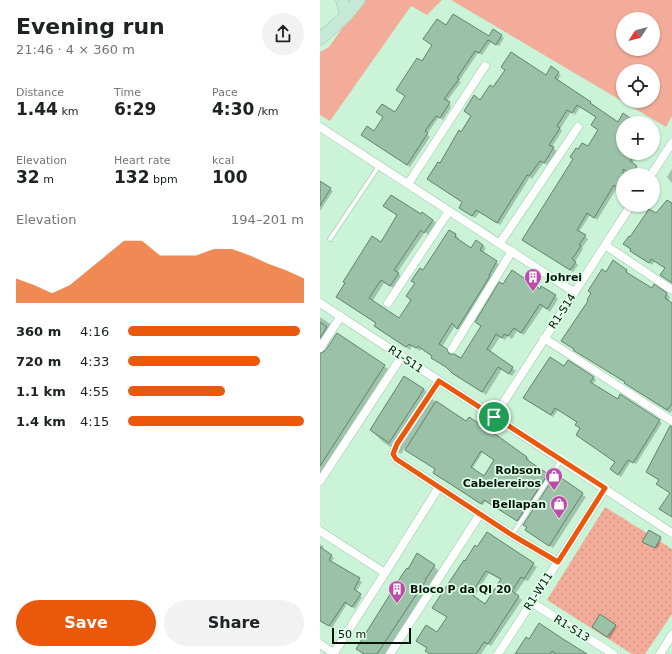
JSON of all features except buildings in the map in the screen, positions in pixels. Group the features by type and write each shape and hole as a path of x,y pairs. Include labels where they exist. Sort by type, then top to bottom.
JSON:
{"main road":[{"path":"342,0 346,16"},
{"path":"320,39 346,16 359,0"}],"street":[{"path":"408,184 484,66"},
{"path":"320,127 574,292"},
{"path":"500,243 578,127"},
{"path":"656,168 672,143"},
{"path":"388,303 449,210"},
{"name":"R1-S14","path":"494,417 626,212"},
{"path":"605,245 672,290"},
{"path":"452,349 512,251"},
{"name":"R1-S11","path":"320,303 672,532"},
{"path":"320,348 341,316"},
{"path":"544,338 672,421"},
{"path":"320,481 402,356"},
{"path":"439,381 397,444 393,454 396,459 512,535 558,562"},
{"path":"320,644 334,654 439,487"},
{"name":"R1-W11","path":"498,654 605,488"},
{"path":"390,654 480,514"},
{"path":"320,531 386,573"},
{"name":"R1-S13","path":"531,602 610,653"},
{"path":"660,654 672,635"}],"lane":[{"path":"330,239 378,166"},
{"path":"512,535 561,460"}],"shaded area":[{"path":"362,0 442,0 427,15 411,6 330,121 320,115 320,52 329,47"},
{"path":"451,0 672,0 672,116 666,127 660,123 660,116 647,116 634,108 660,108 660,64 616,64 616,97"},
{"path":"605,507 672,549 672,614 645,654 632,654 547,600"}],"place":[{"name":"Johrei","path":"533,292"},
{"name":"Robson Cabelereiros","path":"554,491"},
{"name":"Bellapan","path":"559,519"},
{"name":"Bloco P da QI 20","path":"397,604"}],"route":[{"path":"439,381 494,417 605,488 558,562 512,535 400,462 393,454 397,444 439,381"}]}
